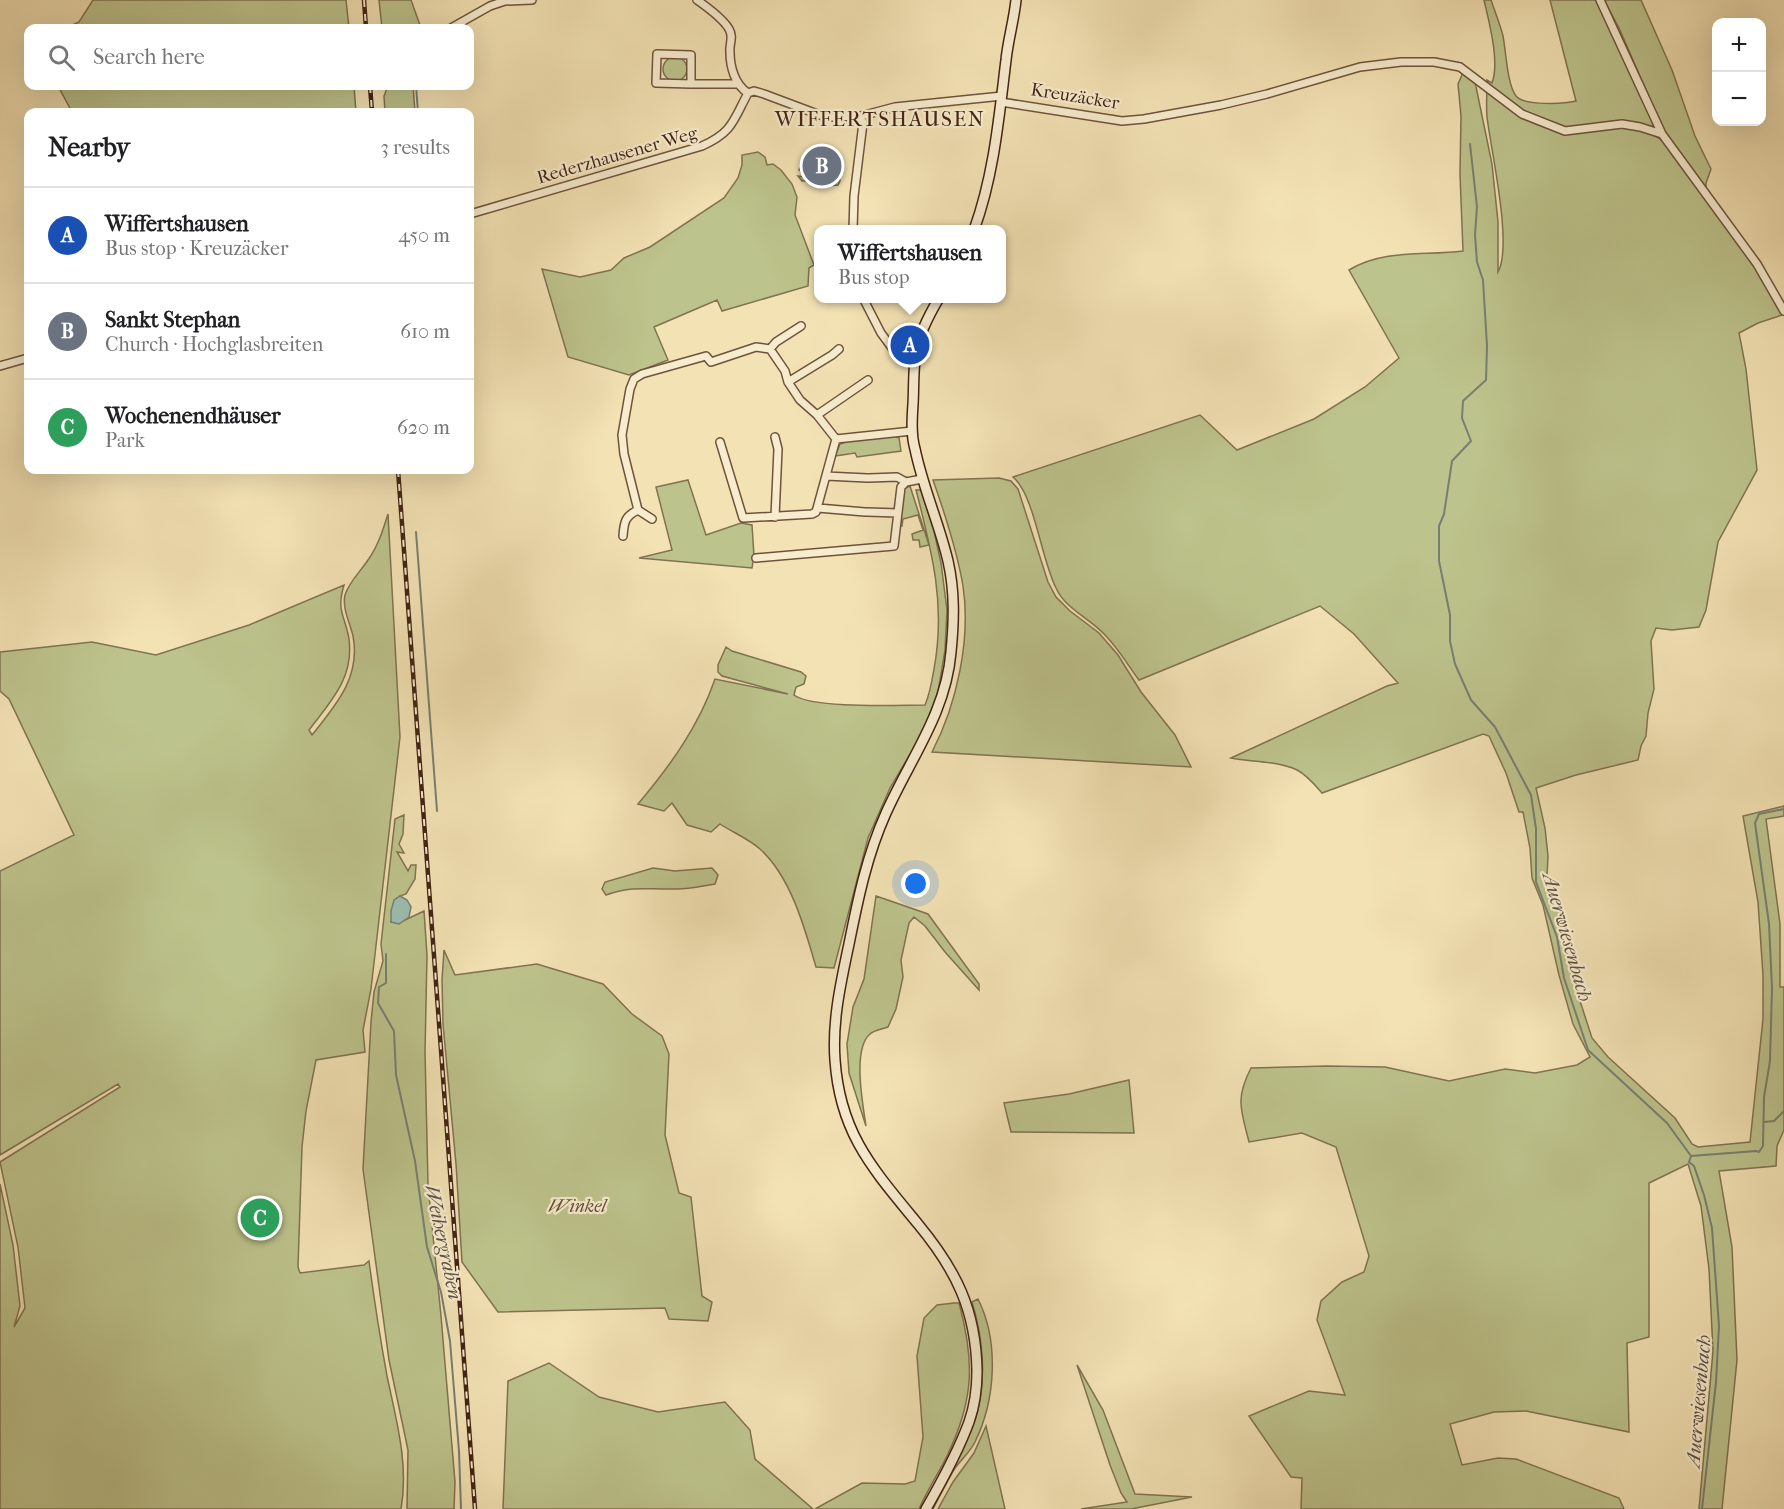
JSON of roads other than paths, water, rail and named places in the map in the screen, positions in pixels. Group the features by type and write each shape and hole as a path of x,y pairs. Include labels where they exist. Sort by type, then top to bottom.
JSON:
{"street":[{"path":"458,24 490,6 532,0"},
{"path":"697,0 728,28 732,39 729,51 732,66 738,84 748,93"},
{"path":"975,225 990,174 1016,0"},
{"path":"1600,0 1662,134 1757,264 1784,311"},
{"path":"691,84 691,55 657,54 656,83 691,84 738,84"},
{"name":"Kreuzäcker","path":"748,93 764,94 820,115 861,116 895,106 1002,99 1122,121 1144,119 1256,97 1360,67 1401,62 1434,62 1460,67 1522,114 1564,131 1622,124 1662,134"},
{"name":"Rederzhausener Weg","path":"474,213 702,146 723,136 748,93"},
{"path":"853,225 854,196 863,123 861,116"},
{"path":"866,303 881,333 898,356 915,365"},
{"path":"926,1509 970,1420 977,1393 975,1334 963,1292 946,1260 885,1186 861,1151 844,1113 837,1084 834,1054 840,986 866,865 886,812 935,718 951,657 954,607 948,562 922,479 912,430 916,350 936,303"},
{"path":"770,349 776,342 801,326"},
{"path":"652,519 638,510 624,454 622,435 630,389 634,379 642,374 706,356 711,362 756,347 770,349 800,400 817,415 836,439"},
{"path":"788,382 832,356 839,349"},
{"path":"0,366 24,359"},
{"path":"817,415 868,380"},
{"path":"836,439 912,430"},
{"path":"775,437 778,449 775,517"},
{"path":"720,442 743,518 812,514 818,508 836,439"},
{"path":"826,476 897,477 906,482"},
{"path":"756,558 894,546 901,487 906,482 922,479"},
{"path":"818,508 898,513"},
{"path":"623,536 625,521 629,514 638,510"}],"waterway":[{"path":"416,90 418,108"},
{"name":"Auerwiesenbach","path":"1470,144 1477,207 1475,235 1477,262 1483,280 1487,346 1486,380 1463,401 1462,418 1471,441 1452,461 1444,514 1439,526 1439,561 1450,615 1450,641 1455,664 1471,700 1495,727 1531,795 1536,829 1536,882 1557,937 1564,978 1588,1050 1667,1123 1691,1156 1689,1162 1694,1166 1704,1195 1712,1228 1719,1326 1716,1382 1702,1509"},
{"path":"416,532 437,811"},
{"name":"Auerwiesenbach","path":"1691,1156 1759,1152 1763,1146 1764,1097 1770,1061 1772,988 1769,924 1755,823 1759,814 1784,809"},
{"name":"Weihergraben","path":"386,954 386,983 379,987 378,1003 394,1031 396,1075 415,1161 427,1247 441,1292 450,1341 461,1509"},
{"path":"1764,1122 1774,1121 1784,1111"}],"railway":[{"path":"364,0 366,24"},
{"path":"370,90 372,108"},
{"path":"398,474 475,1509"}],"place":[{"name":"Sankt Stephan","path":"822,166"},
{"name":"Wiffertshausen","path":"910,345"},
{"name":"Wochenendhäuser","path":"260,1218"}],"district":[{"name":"WIFFERTSHAUSEN","path":"880,119"}],"park label":[{"name":"Winkel","path":"577,1206"}]}
